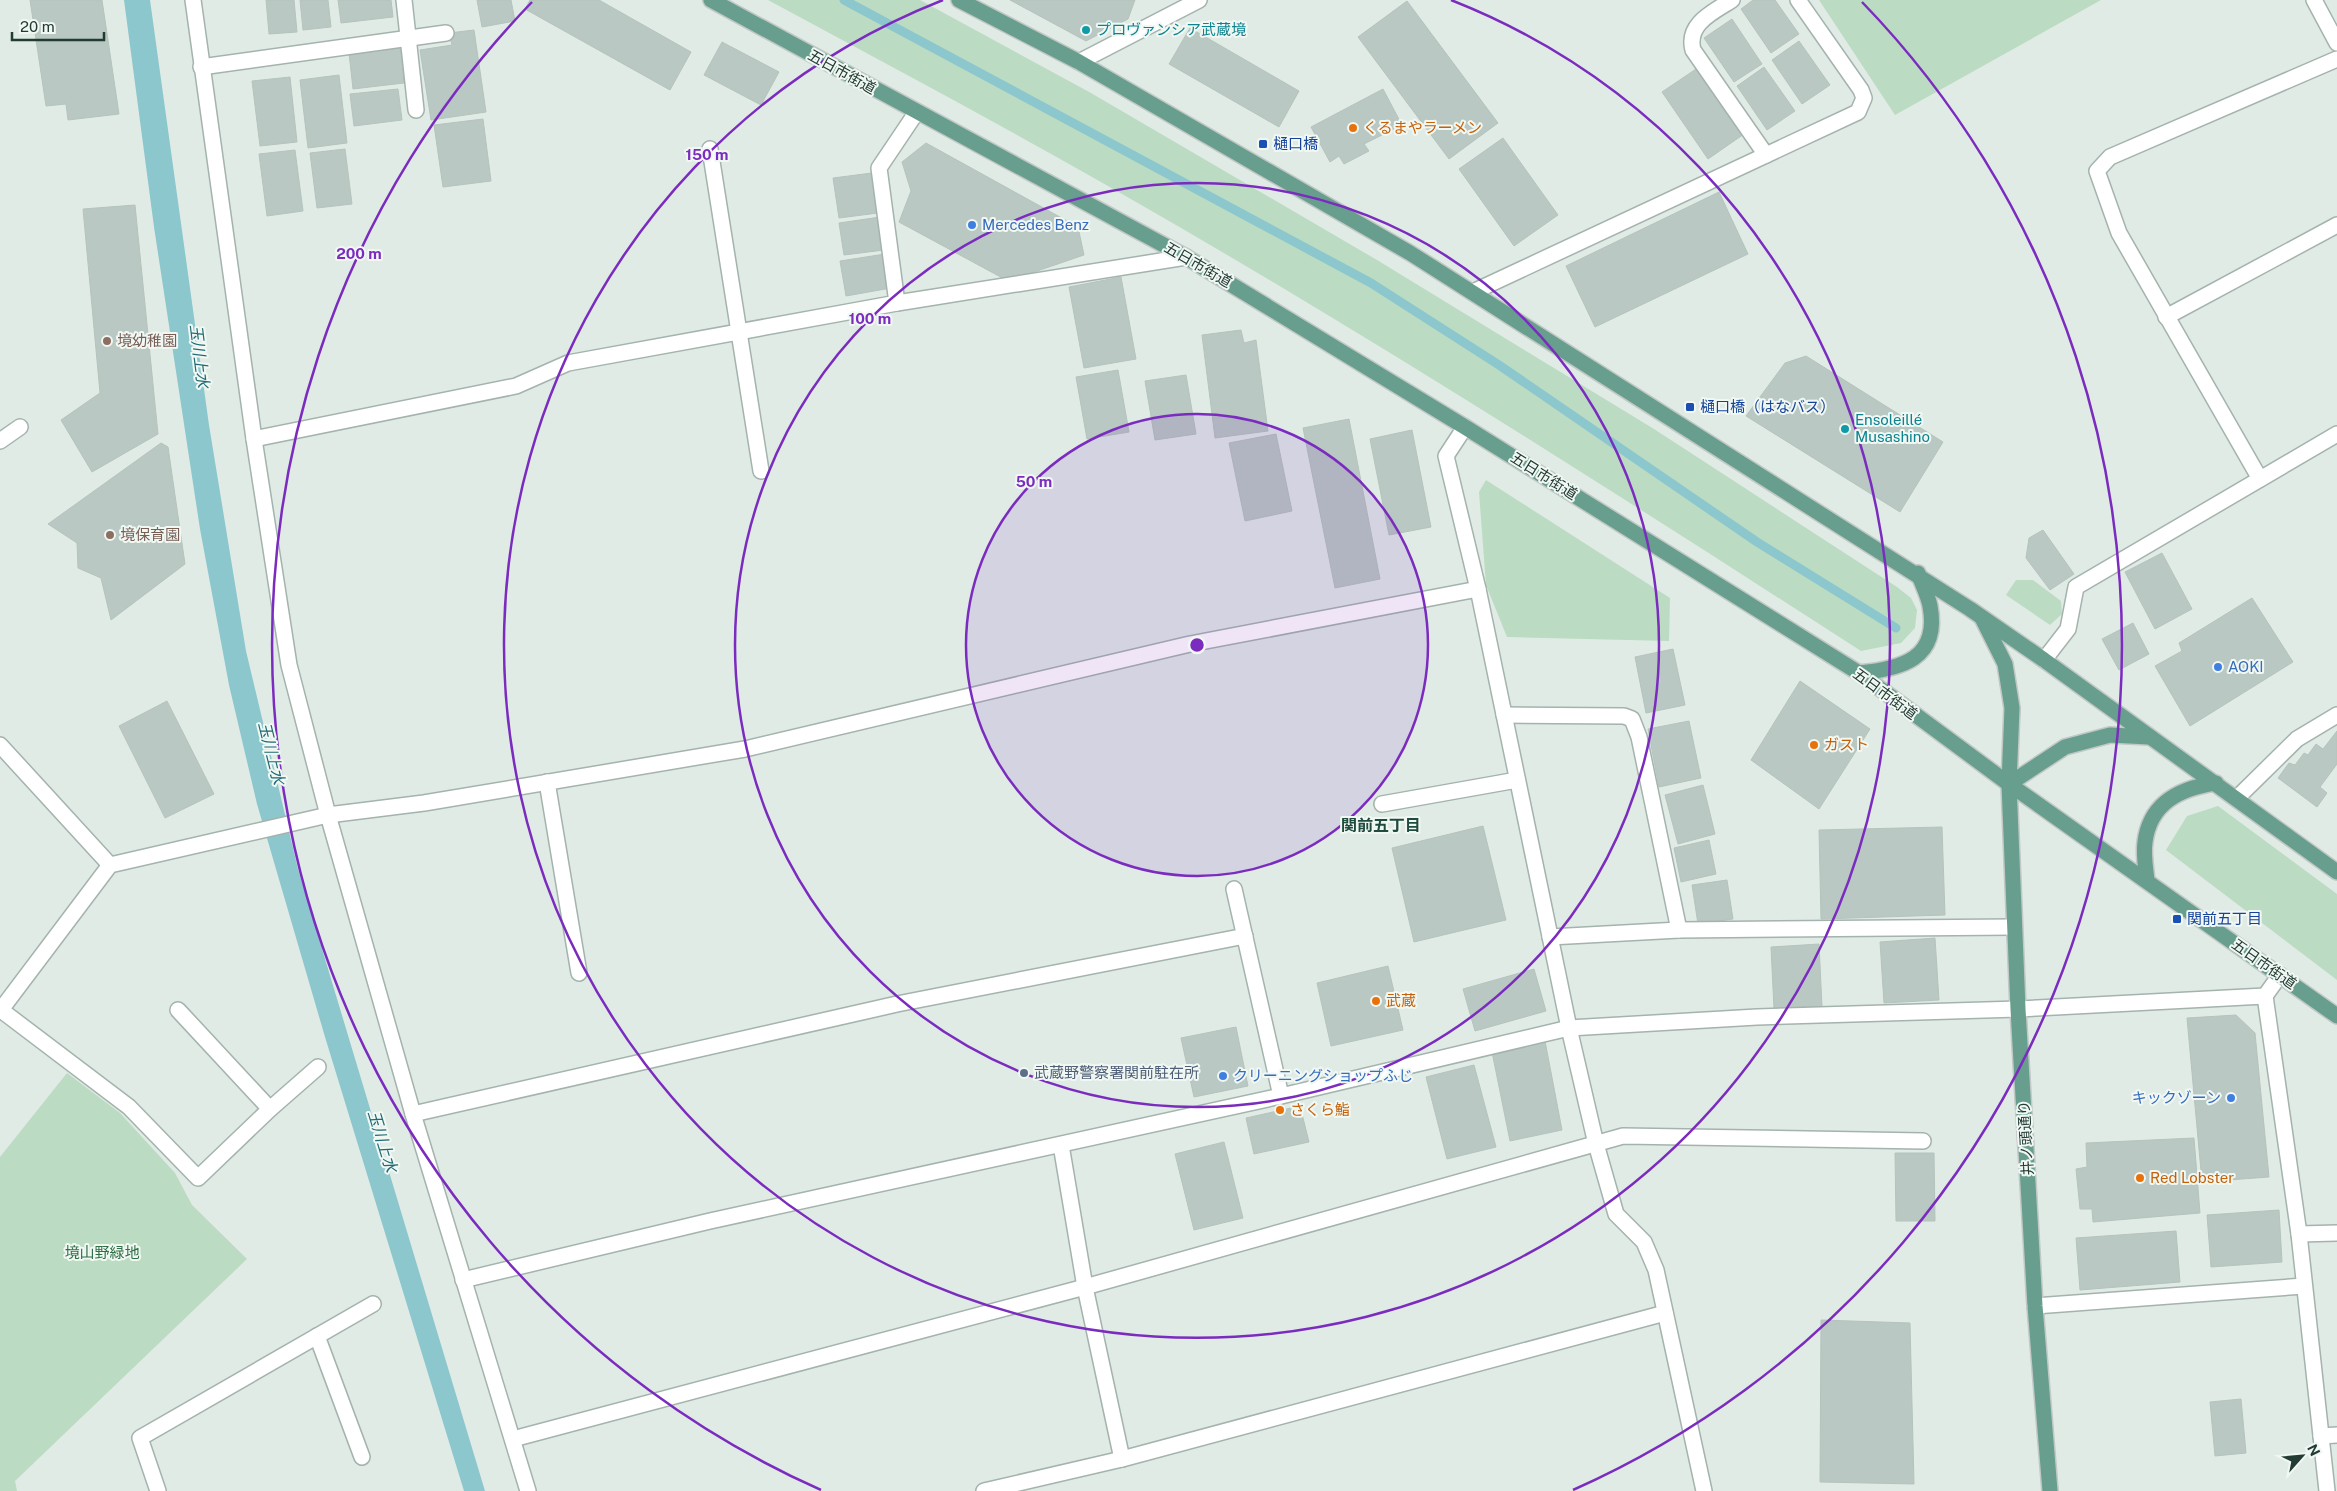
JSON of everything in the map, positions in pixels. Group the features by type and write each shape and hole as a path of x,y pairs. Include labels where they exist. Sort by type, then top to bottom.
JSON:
{"main road":[{"name":"五日市街道","path":"711,0 916,113 1186,257 1465,426 1859,674 2009,784 2337,1016"},
{"path":"959,0 1079,62 1473,292 1918,574 2044,660 2337,872"},
{"path":"1859,674 1885,671 1903,666 1919,656 1929,641 1931,628 1930,606 1918,574"},
{"name":"井ノ頭通り","path":"1982,617 2005,664 2012,708 2009,784 2014,927 2036,1306 2050,1491"},
{"path":"2009,784 2065,747 2110,734 2149,737"},
{"path":"2147,882 2145,843 2150,822 2162,804 2177,793 2216,783"}],"street":[{"path":"193,0 254,439 289,665 328,815 414,1114 528,1491"},
{"path":"404,0 416,110"},
{"path":"1079,62 1199,0"},
{"path":"1732,0 1698,24 1692,32 1690,40 1693,50 1766,155"},
{"path":"1473,292 1858,112 1864,98 1860,90 1798,0"},
{"path":"2314,0 2337,43"},
{"path":"202,68 446,33"},
{"path":"2260,479 2119,233 2097,171 2110,157 2337,59"},
{"path":"897,303 879,168 916,113"},
{"path":"710,149 761,471"},
{"path":"2166,317 2337,225"},
{"path":"254,439 516,386 568,363 897,303 1186,257"},
{"path":"1465,426 1446,456 1478,589 1569,1028 1596,1144 1616,1214 1644,1242 1656,1270 1704,1491"},
{"path":"0,441 20,427"},
{"path":"2044,660 2068,629 2076,587 2337,434"},
{"path":"318,1067 270,1109 198,1178 129,1107 0,1010 5,991 110,865 328,815 424,803 744,749 1190,644 1478,589"},
{"path":"1504,715 1624,716 1632,719 1640,737 1679,930"},
{"path":"2237,798 2297,739 2337,715"},
{"path":"0,745 110,865"},
{"path":"1382,804 1517,780"},
{"path":"547,782 579,973"},
{"path":"1234,889 1281,1096"},
{"path":"1550,937 1679,930 2014,927"},
{"path":"414,1114 897,1004 1245,936"},
{"path":"2280,975 2265,996 2299,1234 2327,1491"},
{"path":"463,1280 710,1221 1281,1096 1569,1028 1757,1017 2018,1009 2265,996"},
{"path":"178,1010 270,1109"},
{"path":"513,1439 1085,1287 1623,1136 1923,1141"},
{"path":"1061,1145 1085,1287 1122,1459"},
{"path":"2299,1234 2337,1233"},
{"path":"2036,1306 2304,1286"},
{"path":"158,1491 140,1438 374,1304"},
{"path":"984,1491 1122,1459 1665,1313"},
{"path":"317,1336 362,1457"},
{"path":"2321,1436 2337,1435"}],"green space":[{"path":"768,0 920,0 1091,93 1377,260 1654,429 1897,587 1911,598 1917,610 1915,628 1901,643 1861,651 1527,438 1273,282 1084,172"},
{"path":"1819,0 2101,0 1895,115"},
{"path":"1486,480 1670,598 1669,641 1507,637 1486,585 1479,492"},
{"path":"2016,580 2033,580 2061,601 2062,614 2050,625 2006,595"},
{"path":"2218,806 2337,894 2337,980 2166,850 2187,816"},
{"name":"境山野緑地","path":"67,1073 120,1113 175,1173 192,1205 247,1259 15,1481 17,1491 0,1491 0,1157"}],"water":[{"path":"124,0 150,0 209,425 246,651 298,869 485,1491 464,1491 325,1037 257,804 229,685 200,529 154,227"}],"building":[{"path":"30,0 102,0 119,114 68,120 66,104 46,106"},
{"path":"266,0 294,0 297,32 269,34"},
{"path":"300,0 328,0 331,27 303,30"},
{"path":"338,0 391,0 393,17 341,23"},
{"path":"477,0 511,0 515,21 482,27"},
{"path":"530,0 599,0 691,52 670,90 525,9"},
{"name":"プロヴァンシア武蔵境","path":"1010,0 1135,0 1128,19 1086,41"},
{"path":"1753,0 1775,0 1799,34 1771,53 1741,9"},
{"path":"1407,1 1498,123 1449,159 1358,37"},
{"path":"1732,19 1762,64 1734,82 1704,38"},
{"path":"1190,28 1299,91 1279,127 1169,64"},
{"path":"474,30 486,112 431,120 420,50 452,45 449,33"},
{"path":"1799,41 1830,85 1802,104 1772,60"},
{"path":"722,42 779,72 761,105 704,75"},
{"path":"400,48 404,83 353,89 349,53"},
{"path":"1699,67 1744,134 1708,159 1662,92"},
{"path":"1764,67 1795,111 1767,130 1737,86"},
{"path":"339,75 347,143 308,148 300,80"},
{"path":"290,77 297,142 260,146 252,81"},
{"path":"398,89 402,120 354,126 350,94"},
{"path":"1383,89 1402,125 1364,144 1369,151 1344,164 1339,156 1330,162 1311,127"},
{"path":"483,119 491,181 443,187 434,125"},
{"path":"1503,138 1558,215 1514,246 1459,169"},
{"path":"926,143 1078,227 1084,255 1008,281 899,222 911,191 902,162"},
{"path":"345,149 352,204 317,208 310,153"},
{"path":"295,150 303,211 267,216 259,154"},
{"path":"872,173 878,213 839,218 833,178"},
{"path":"1719,192 1748,254 1595,327 1566,266"},
{"path":"135,205 158,434 92,472 61,420 100,393 83,209"},
{"path":"880,217 884,250 844,255 839,223"},
{"path":"885,254 891,288 846,296 840,261"},
{"path":"1121,277 1136,359 1084,368 1069,287"},
{"path":"1241,330 1244,343 1256,340 1268,431 1215,438 1202,335"},
{"name":"Ensoleillé Musashino","path":"1806,356 1943,442 1900,512 1746,416 1785,363"},
{"path":"1118,370 1129,432 1087,439 1076,377"},
{"path":"1186,375 1196,434 1155,440 1145,381"},
{"path":"1349,419 1380,579 1335,588 1303,428"},
{"path":"1412,430 1431,527 1389,535 1370,439"},
{"path":"1276,434 1292,511 1245,521 1229,443"},
{"path":"161,443 168,447 185,564 111,620 101,578 78,568 77,543 48,524"},
{"path":"2043,530 2074,574 2050,590 2026,558 2029,538"},
{"path":"2162,553 2192,609 2155,629 2125,572"},
{"path":"2252,598 2293,662 2190,726 2155,666 2182,651 2179,643"},
{"path":"2133,623 2149,654 2119,670 2102,639"},
{"path":"1673,649 1685,705 1646,713 1635,657"},
{"path":"1800,681 1870,729 1819,809 1751,760"},
{"path":"167,701 214,794 165,818 119,726"},
{"path":"1689,721 1701,778 1659,787 1648,729"},
{"path":"2337,731 2337,764 2320,787 2327,793 2317,807 2278,778 2289,763 2295,765 2304,753 2308,755 2316,744 2323,749"},
{"path":"1703,785 1715,834 1678,844 1665,795"},
{"path":"1483,826 1506,920 1414,942 1392,848"},
{"path":"1942,827 1945,915 1821,919 1819,830"},
{"path":"1709,840 1716,874 1681,882 1674,848"},
{"path":"1727,880 1733,919 1698,924 1692,885"},
{"path":"1935,938 1939,1000 1884,1003 1880,942"},
{"path":"1819,944 1822,1007 1774,1009 1771,947"},
{"path":"1388,966 1403,1030 1331,1046 1317,983"},
{"path":"1534,969 1546,1011 1475,1031 1463,989"},
{"path":"2236,1015 2255,1033 2269,1177 2202,1182 2187,1018"},
{"path":"1236,1027 1248,1086 1194,1097 1181,1038"},
{"path":"1545,1041 1562,1130 1510,1141 1492,1052"},
{"path":"1474,1065 1496,1147 1447,1159 1426,1077"},
{"path":"1300,1106 1309,1142 1254,1154 1246,1118"},
{"path":"2194,1138 2200,1213 2093,1222 2092,1209 2080,1209 2076,1169 2087,1167 2086,1143"},
{"path":"1224,1142 1243,1218 1194,1230 1175,1154"},
{"path":"1895,1153 1934,1153 1935,1221 1896,1221"},
{"path":"2279,1210 2282,1262 2211,1267 2207,1215"},
{"path":"2176,1231 2180,1282 2080,1290 2076,1238"},
{"path":"1821,1320 1910,1323 1914,1484 1820,1482"},
{"path":"2241,1399 2246,1453 2215,1456 2210,1402"}],"waterway":[{"path":"844,0 1371,283 1499,365 1757,542 1896,628"}],"place":[{"name":"プロヴァンシア武蔵境","path":"1086,30"},
{"name":"くるまやラーメン","path":"1353,128"},
{"name":"樋口橋","path":"1263,144"},
{"name":"Mercedes Benz","path":"972,225"},
{"name":"境幼稚園","path":"107,341"},
{"name":"樋口橋（はなバス）","path":"1690,407"},
{"name":"Ensoleillé Musashino","path":"1845,429"},
{"name":"境保育園","path":"110,535"},
{"name":"AOKI","path":"2218,667"},
{"name":"ガスト","path":"1814,745"},
{"name":"関前五丁目","path":"2177,919"},
{"name":"武蔵","path":"1376,1001"},
{"name":"武蔵野警察署関前駐在所","path":"1024,1073"},
{"name":"クリーニングショップふじ","path":"1223,1076"},
{"name":"キックゾーン","path":"2231,1098"},
{"name":"さくら鮨","path":"1280,1110"},
{"name":"Red Lobster","path":"2140,1178"}],"district":[{"name":"関前五丁目","path":"1381,825"}],"water label":[{"name":"玉川上水","path":"200,356"},
{"name":"玉川上水","path":"272,753"},
{"name":"玉川上水","path":"383,1141"}]}
